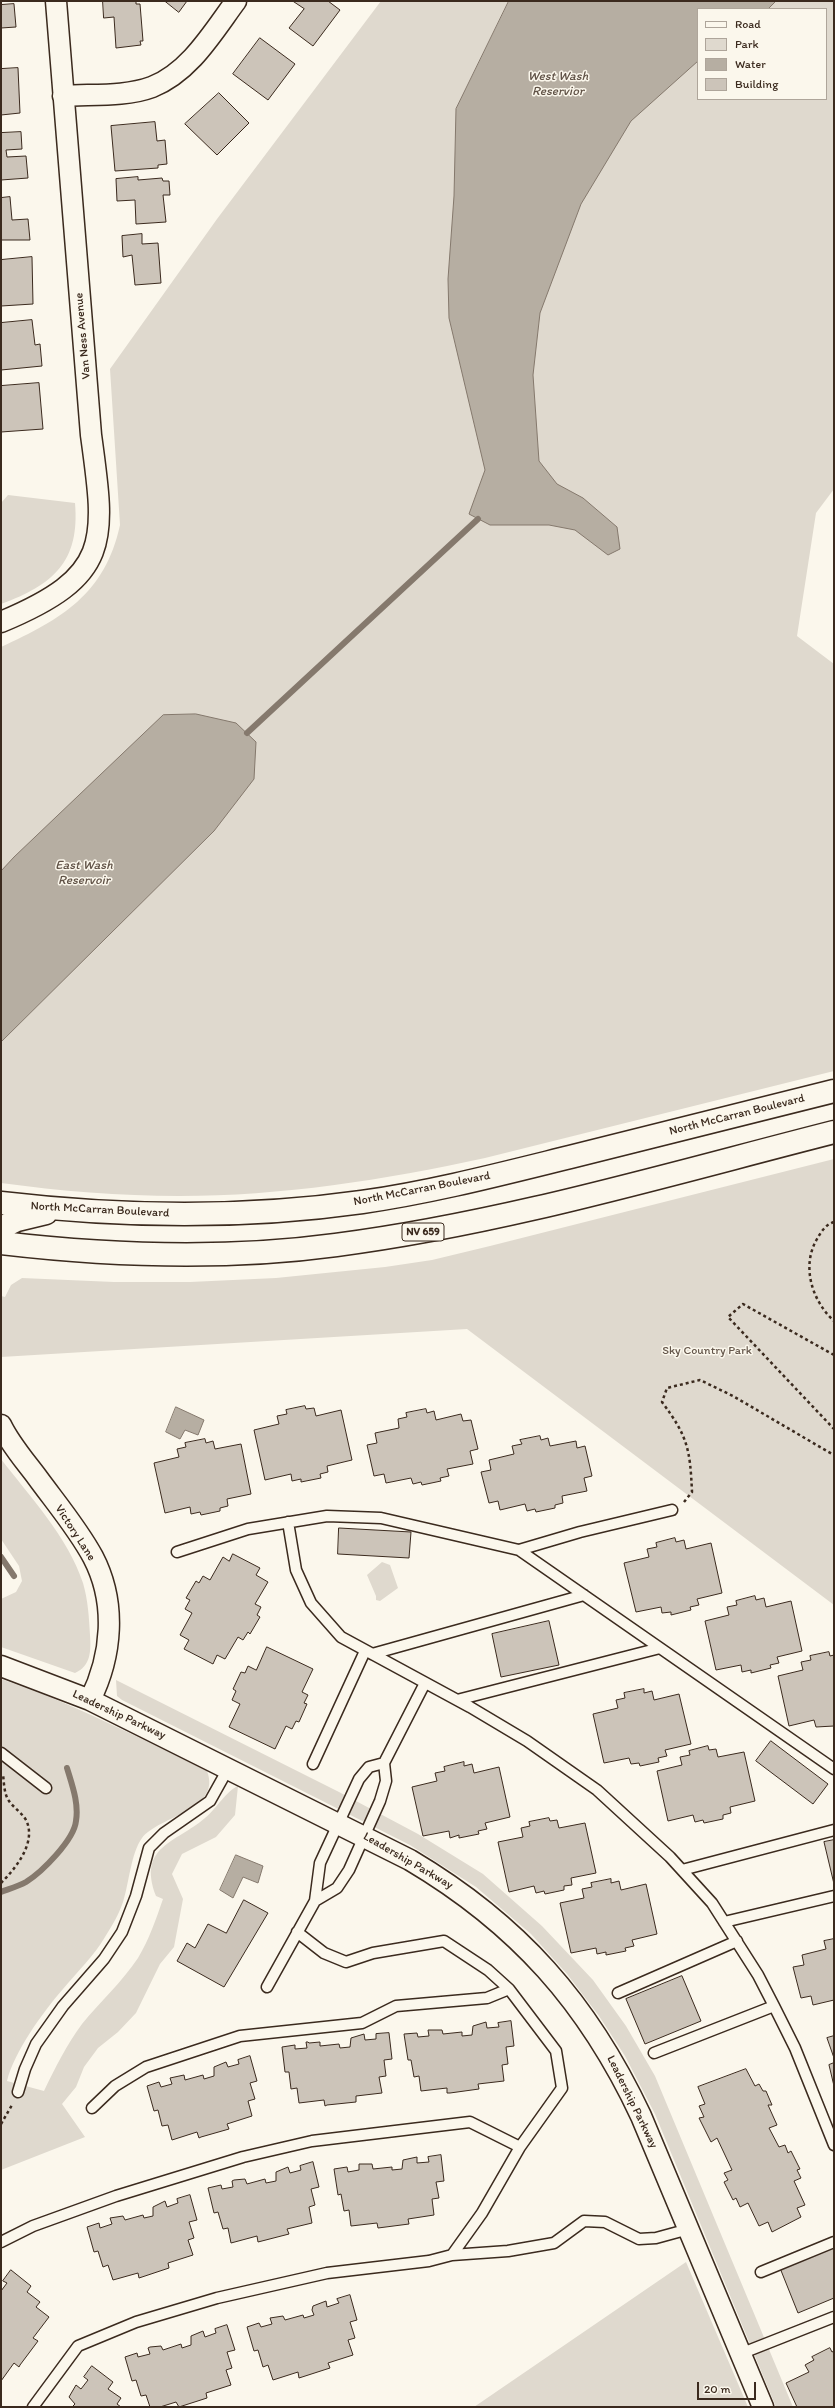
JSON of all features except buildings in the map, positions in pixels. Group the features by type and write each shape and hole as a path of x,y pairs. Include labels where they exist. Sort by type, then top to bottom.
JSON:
{"main road":[{"name":"North McCarran Boulevard","path":"1,1203 59,1210 160,1215 235,1213 361,1202 482,1179 834,1091"},
{"name":"NV 659","path":"1,1242 78,1252 163,1254 244,1252 334,1246 420,1233 486,1220 834,1132"},
{"path":"1,1228 17,1220 59,1210"}],"street":[{"name":"Van Ness Avenue","path":"1,622 31,609 72,583 88,563 95,548 100,524 100,500 91,435 56,1"},
{"path":"63,96 129,92 150,88 168,79 200,50 236,1"},
{"name":"Victory Lane","path":"1,1425 79,1534 93,1558 102,1581 108,1609 110,1632 102,1676 90,1700"},
{"name":"Leadership Parkway","path":"1,1666 90,1700 229,1767 363,1835 434,1874 478,1904 511,1933 546,1968 575,2003 620,2072 763,2407"}],"lane":[{"path":"519,1550 580,1532 672,1510"},
{"path":"177,1552 248,1529 327,1516 381,1518 519,1550 834,1769"},
{"path":"288,1522 296,1570 311,1603 341,1637 457,1700 527,1741 597,1790 682,1870 712,1903 758,1975 774,2006 795,2048 834,2145"},
{"path":"313,1764 368,1652 584,1595"},
{"path":"457,1700 660,1648"},
{"path":"315,1901 337,1888 349,1870 363,1835 380,1801 386,1781 384,1763 425,1683"},
{"path":"1,1753 46,1788"},
{"path":"267,1987 315,1901 320,1863 359,1779 369,1767 384,1763"},
{"path":"18,2092 25,2069 36,2044 64,2006 104,1959 122,1932 136,1896 149,1848 164,1833 210,1801 229,1767"},
{"path":"682,1870 834,1830"},
{"path":"724,1922 834,1896"},
{"path":"297,1932 324,1953 346,1962 373,1953 444,1941 488,1970 509,1990 556,2051 562,2088 520,2147 482,2213 452,2255"},
{"path":"618,1993 737,1941"},
{"path":"92,2108 115,2086 146,2067 240,2036 362,2022 396,2006 487,1998 509,1990"},
{"path":"654,2053 774,2006"},
{"path":"1,2242 33,2226 116,2196 243,2156 312,2141 470,2122 520,2147"},
{"path":"33,2407 78,2346 136,2322 217,2298 327,2273 429,2261 452,2255 508,2251 554,2243 584,2221 606,2222 639,2239 656,2238 688,2229"},
{"path":"761,2272 834,2242"},
{"path":"740,2354 834,2317"}],"path":[{"path":"834,1222 820,1232 812,1248 808,1266 814,1292 825,1312 834,1321"},
{"path":"834,1355 743,1304 728,1316 834,1429"},
{"path":"672,1510 686,1500 692,1492 690,1455 680,1426 662,1402 667,1388 700,1380 733,1396 832,1454 834,1453"},
{"path":"1,1753 6,1794 26,1819 29,1829 29,1839 23,1854 1,1883"},
{"path":"1,2124 14,2103 18,2092"}],"green space":[{"path":"381,1 834,1 834,489 816,513 797,636 834,664 834,1071 485,1158 371,1180 294,1190 179,1196 90,1192 1,1183 1,647 43,626 62,614 78,601 92,587 104,569 113,549 120,525 110,369 217,219"},
{"path":"8,495 75,503 75,524 73,541 67,556 49,579 19,597 1,604 1,503"},
{"name":"Sky Country Park","path":"834,1159 834,1605 467,1329 1,1357 1,1296 5,1297 11,1285 22,1278 114,1282 190,1282 276,1278 385,1267 432,1260"},
{"path":"1,1459 36,1503 58,1534 68,1550 83,1583 89,1615 90,1652 87,1662 75,1673 1,1647 1,1599 16,1592 22,1581 19,1566 1,1539"},
{"path":"382,1562 390,1565 398,1588 380,1601 376,1600 376,1596 367,1575"},
{"path":"1,1679 28,1688 80,1710 207,1771 209,1784 206,1795 198,1804 150,1830 142,1838 135,1852 123,1902 113,1924 96,1951 55,1998 38,2021 16,2058 7,2081 44,2091 71,2040 82,2024 125,1975 138,1958 146,1944 163,1899 156,1896 151,1879 152,1866 156,1856 162,1848 172,1840 205,1818 230,1791 238,1786 235,1815 216,1837 182,1854 172,1874 183,1899 174,1947 160,1964 136,2013 118,2032 98,2048 84,2067 76,2087 62,2104 85,2137 1,2170"},
{"path":"116,1680 339,1792 418,1834 483,1874 542,1926 593,1980 626,2026 655,2076 793,2407 776,2407 655,2114 625,2056 599,2016 567,1974 531,1934 476,1887 410,1845 122,1700 117,1696"},
{"path":"686,2262 748,2407 474,2407"}],"water":[{"name":"West Wash Reservior","path":"509,1 776,1 769,8 697,8 697,62 631,121 581,204 540,313 533,375 539,461 557,484 583,498 617,527 620,549 608,555 575,530 549,525 490,525 469,514 485,470 449,318 448,279 454,196 456,109"},
{"name":"East Wash Reservoir","path":"196,714 236,723 256,742 254,779 214,831 1,1042 1,871 163,715"},
{"path":"176,1407 204,1420 198,1435 185,1430 180,1439 166,1432"},
{"path":"236,1855 263,1866 258,1883 243,1877 233,1898 220,1890"}],"waterway":[{"path":"247,733 478,519"},
{"path":"1,1557 14,1576"},
{"path":"1,1892 17,1886 33,1877 56,1855 70,1837 76,1821 77,1808 67,1768"}]}
